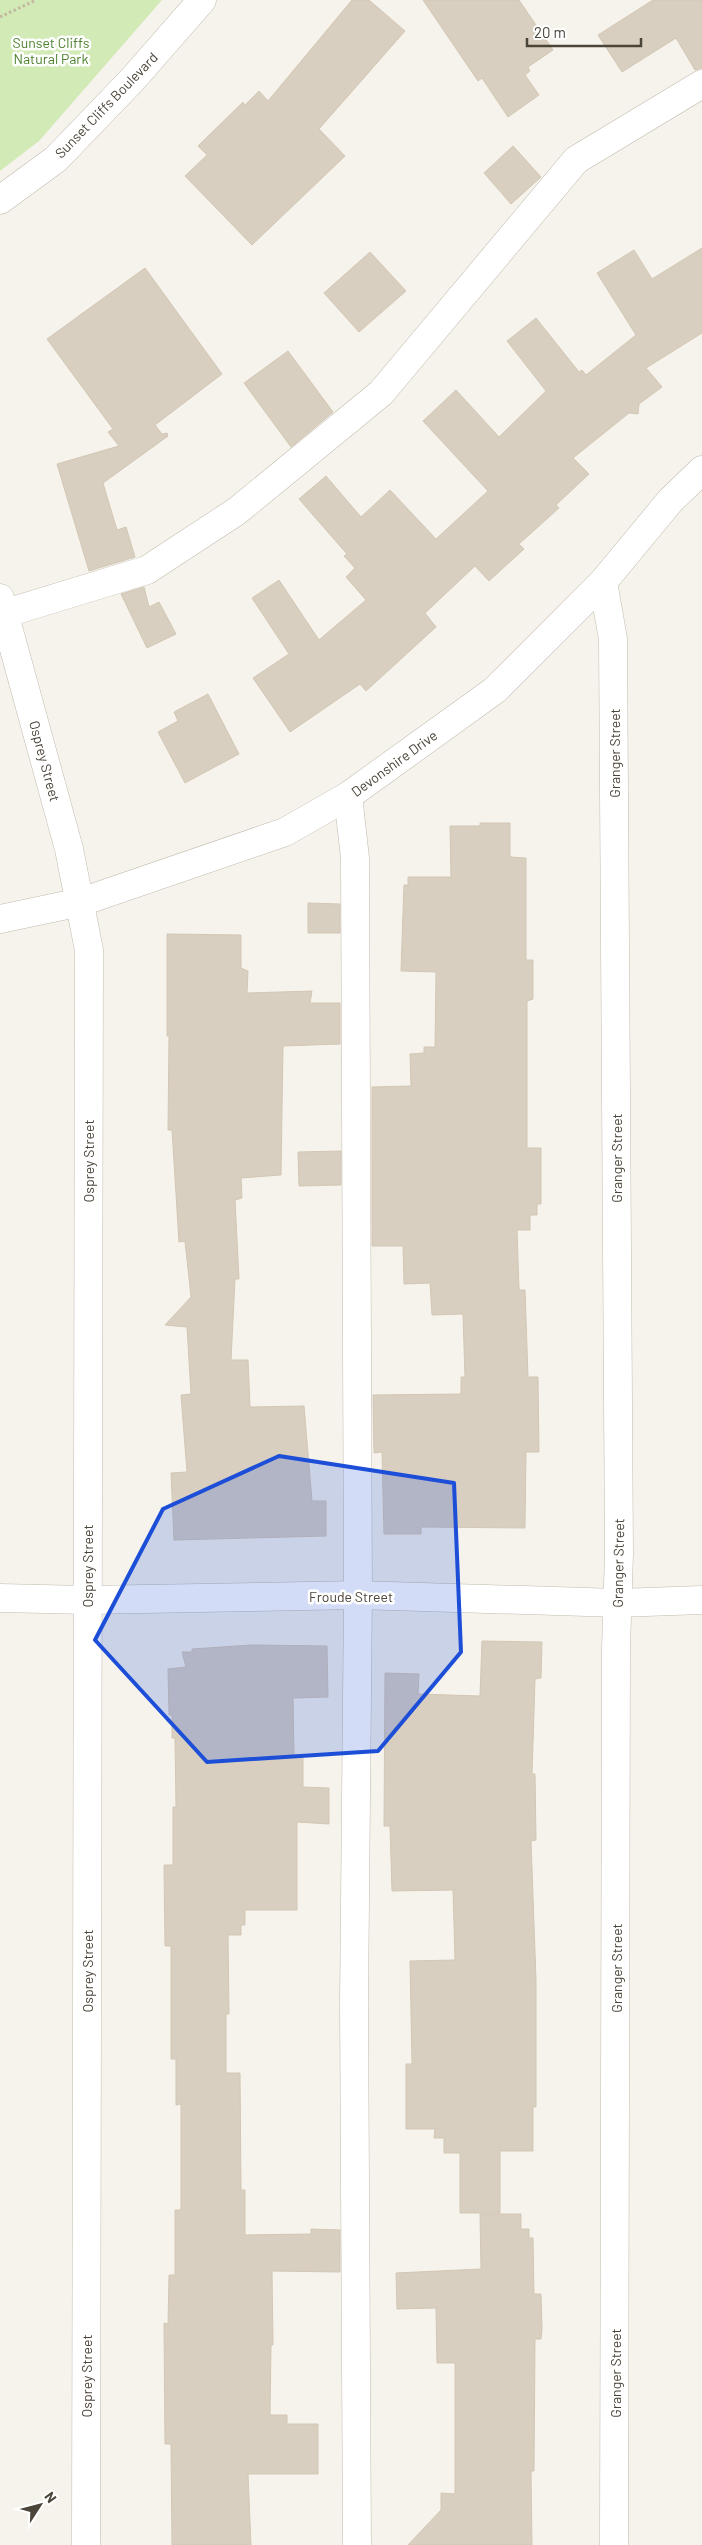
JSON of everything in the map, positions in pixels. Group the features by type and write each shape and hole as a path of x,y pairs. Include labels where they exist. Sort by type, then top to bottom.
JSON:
{"street":[{"name":"Sunset Cliffs Boulevard","path":"0,200 56,158 133,79 202,0"},
{"path":"1,609 147,570 237,511 381,393 576,160 702,84"},
{"name":"Devonshire Drive","path":"0,919 81,902 285,832 348,796 495,690 603,582 670,501 702,470"},
{"name":"Granger Street","path":"603,582 613,639 618,1603 614,2545"},
{"name":"Osprey Street","path":"1,609 81,902 89,950 86,2545"},
{"path":"348,796 355,858 358,1595 354,2003 357,2545"},
{"name":"Froude Street","path":"0,1598 88,1600 358,1595 618,1603 702,1600"}],"path":[{"path":"0,17 36,0"}],"highlighted area":[{"path":"279,1456 454,1483 461,1652 378,1751 207,1762 95,1640 163,1509"}],"green space":[{"name":"Sunset Cliffs Natural Park","path":"0,0 162,0 39,141 0,171"}],"building":[{"path":"352,0 369,0 405,31 319,129 345,156 252,245 185,176 207,155 198,146 243,102 245,105 259,91 268,101"},
{"path":"423,0 519,0 553,50 528,67 530,71 525,75 539,95 508,117 482,78 478,81"},
{"path":"653,0 702,0 702,68 695,70 676,38 622,72 598,35"},
{"path":"513,146 541,177 511,204 484,173"},
{"path":"702,248 702,333 646,368 662,387 639,404 638,414 629,413 573,458 589,474 556,505 559,508 519,544 524,549 489,581 475,566 425,613 436,627 366,691 360,684 290,732 253,678 289,654 252,598 279,580 319,640 366,600 346,577 355,568 344,556 347,554 299,499 326,476 361,517 390,490 436,539 488,491 423,421 456,390 499,437 546,391 507,341 536,318 579,372 582,370 586,375 636,335 597,273 634,250 652,279"},
{"path":"370,252 406,291 359,332 324,293"},
{"path":"145,268 222,374 155,425 162,434 167,433 168,436 103,483 117,530 126,527 135,557 89,571 57,464 119,446 108,432 113,429 47,339"},
{"path":"288,351 333,412 291,447 244,383"},
{"path":"144,587 149,607 159,602 176,634 147,648 121,594"},
{"path":"208,694 239,754 185,783 158,732 178,721 174,712"},
{"path":"480,823 510,823 510,857 526,858 526,960 533,960 533,999 527,1001 527,1148 541,1148 541,1204 537,1204 537,1215 530,1215 530,1230 517,1230 519,1290 525,1290 528,1377 538,1377 539,1452 526,1452 525,1528 421,1527 421,1534 384,1534 382,1452 374,1453 373,1395 461,1394 461,1377 465,1377 463,1314 432,1315 430,1283 404,1284 403,1246 372,1246 372,1087 411,1086 410,1054 424,1053 424,1047 435,1047 436,972 401,971 404,885 408,885 408,877 451,877 450,826 480,826"},
{"path":"308,903 340,904 340,933 308,933"},
{"path":"167,934 241,935 241,968 248,971 247,993 312,991 310,1003 340,1003 340,1044 283,1046 281,1175 241,1178 242,1198 235,1200 239,1279 235,1279 231,1360 248,1360 250,1407 304,1406 312,1501 326,1501 326,1536 174,1540 171,1473 187,1472 181,1395 191,1394 187,1327 165,1325 191,1297 185,1241 179,1242 172,1130 168,1130"},
{"path":"341,1151 341,1185 299,1186 298,1152"},
{"path":"482,1641 542,1642 541,1678 535,1679 532,1774 535,1774 536,1840 531,1841 536,1980 536,2107 533,2107 533,2151 500,2151 500,2213 460,2213 460,2153 444,2153 444,2138 434,2138 435,2129 406,2129 406,2064 412,2064 410,1961 455,1960 453,1890 392,1891 390,1826 384,1826 385,1673 419,1674 418,1694 480,1696"},
{"path":"252,1645 327,1646 328,1697 293,1698 294,1755 303,1755 303,1787 329,1788 329,1824 297,1822 297,1910 245,1910 245,1925 241,1925 241,1935 228,1935 229,2014 226,2014 226,2073 240,2073 241,2190 245,2190 245,2235 311,2234 311,2229 340,2230 340,2272 272,2271 273,2345 271,2345 270,2415 287,2415 287,2424 318,2424 318,2474 248,2474 251,2545 172,2545 171,2444 165,2444 164,2323 168,2324 169,2275 175,2275 175,2210 181,2210 181,2104 176,2105 176,2059 171,2059 171,1946 165,1946 164,1865 173,1865 173,1807 176,1807 175,1738 172,1738 172,1715 169,1715 168,1669 186,1667 182,1652 192,1652 192,1649"},
{"path":"480,2214 521,2214 521,2229 529,2229 529,2238 533,2238 534,2294 541,2294 542,2329 541,2339 535,2339 534,2471 531,2471 532,2545 408,2545 441,2510 441,2493 455,2494 455,2363 437,2363 436,2308 397,2309 396,2273 481,2269"}]}
